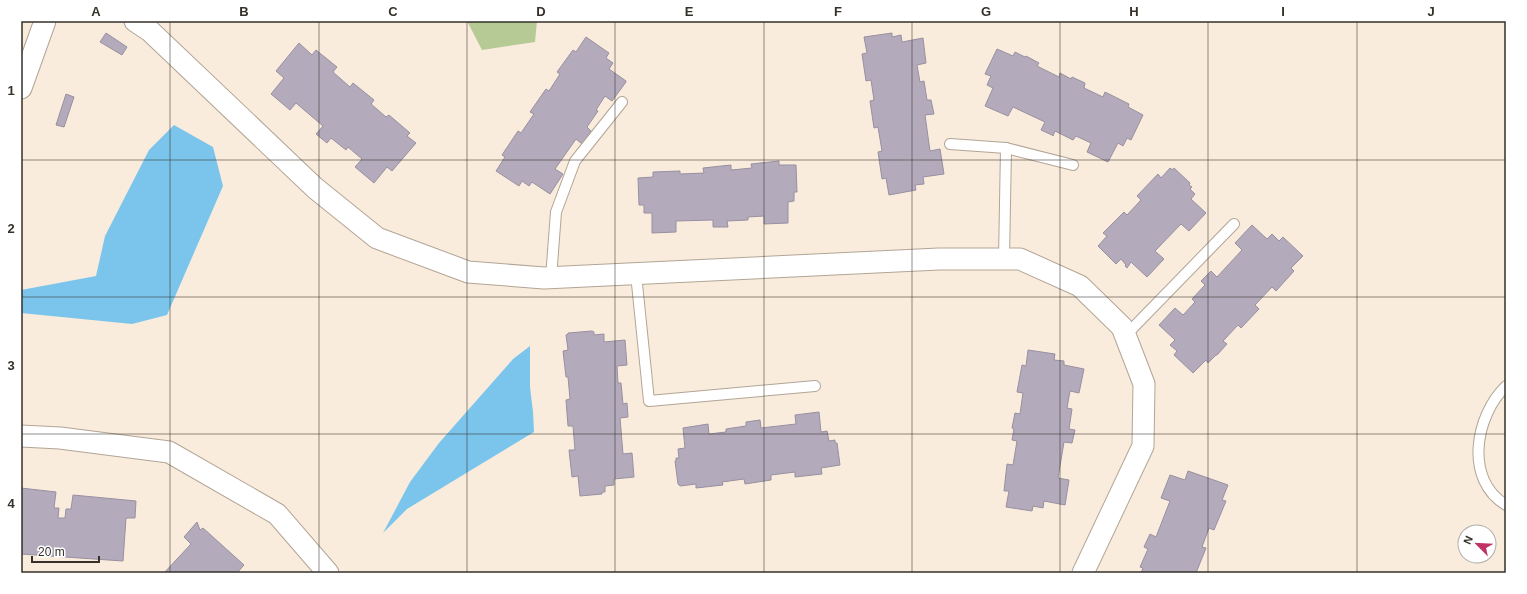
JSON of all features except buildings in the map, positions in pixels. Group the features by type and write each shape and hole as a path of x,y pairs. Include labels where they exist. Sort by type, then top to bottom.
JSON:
{"street":[{"path":"21,88 45,21"},
{"path":"135,21 150,31 315,188 377,238 468,272 551,278 939,259 1020,259 1080,286 1122,327 1144,384 1143,446 1083,573"},
{"path":"21,436 60,438 169,452 277,514 328,573"}],"lane":[{"path":"551,278 556,212 575,161 622,102"},
{"path":"950,144 1006,148 1073,165"},
{"path":"1004,259 1006,148"},
{"path":"1125,336 1234,224"},
{"path":"636,274 649,400 815,386"},
{"path":"1506,386 1492,404 1486,416 1480,435 1479,453 1480,466 1489,491 1499,501 1506,505"}],"green space":[{"path":"467,21 537,21 535,42 482,50"}],"water":[{"path":"174,125 213,147 223,186 167,315 132,324 21,313 21,290 96,276 105,236 149,150"},
{"path":"530,346 530,387 534,432 407,509 383,533 410,482 439,443 513,359"}]}
